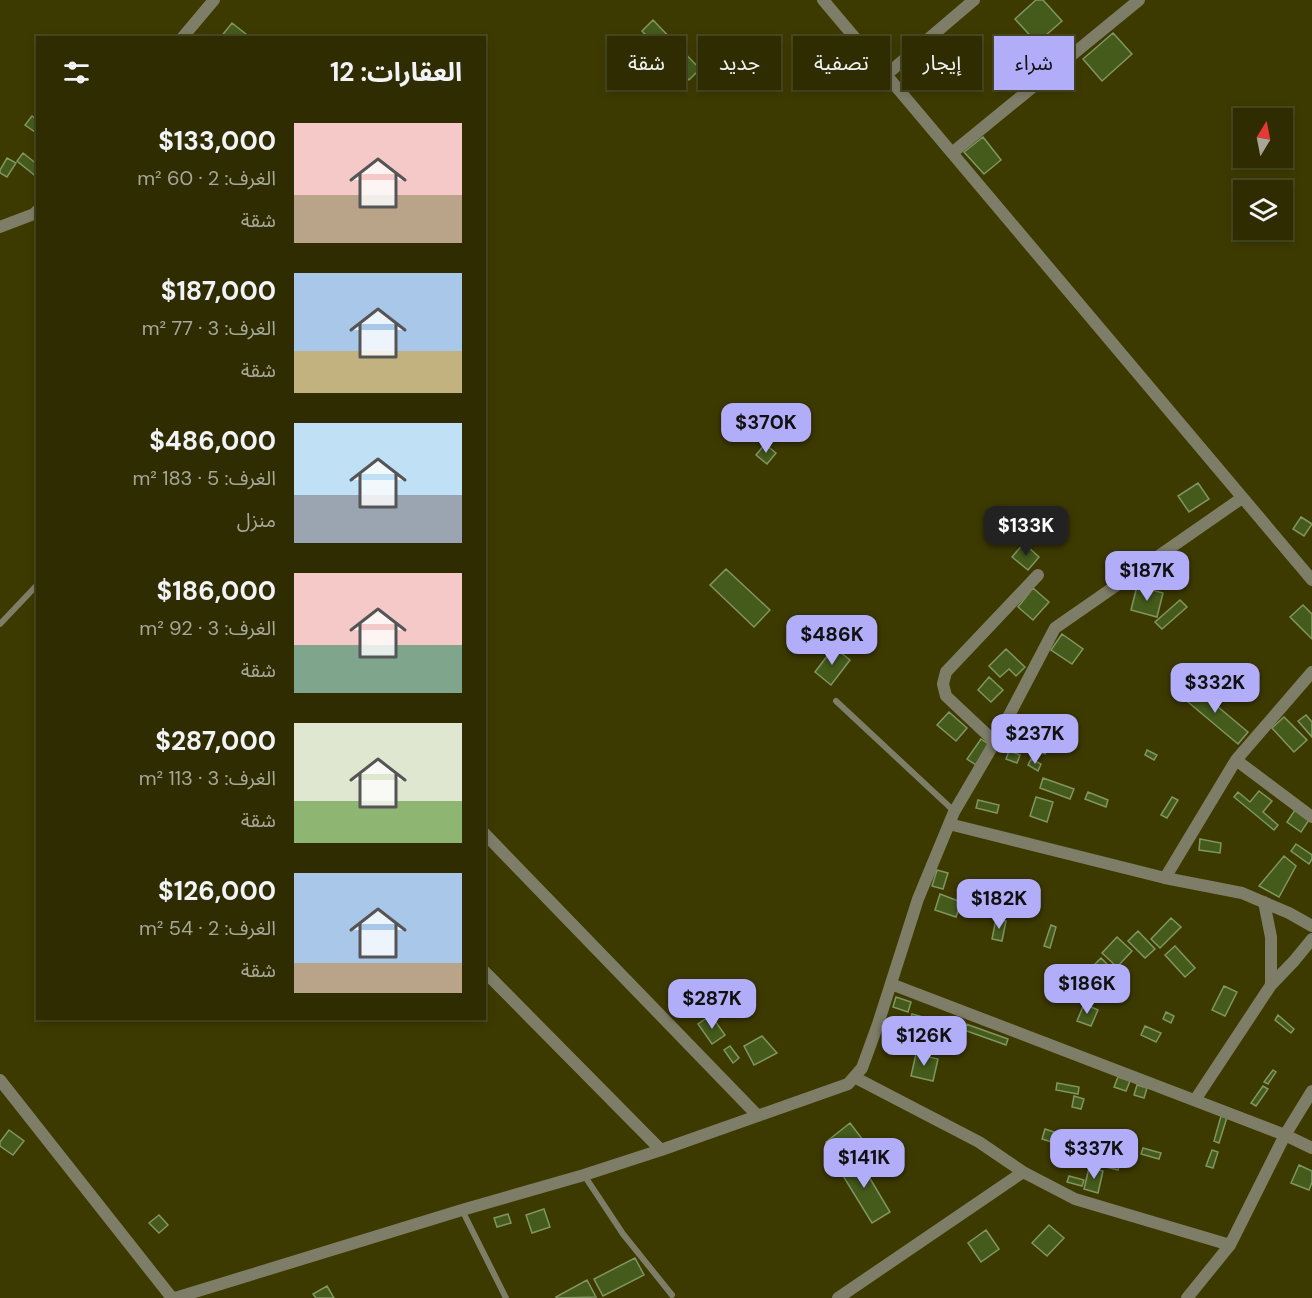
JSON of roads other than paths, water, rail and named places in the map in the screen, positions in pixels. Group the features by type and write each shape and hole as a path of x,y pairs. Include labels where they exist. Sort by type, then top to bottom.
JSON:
{"street":[{"path":"184,36 214,0"},
{"path":"823,0 853,36"},
{"path":"890,72 974,0"},
{"path":"951,153 1139,0"},
{"path":"890,80 1312,580"},
{"path":"0,227 36,212"},
{"path":"0,1080 174,1298 584,1175 848,1084 862,1068 918,899 954,812 995,742 1055,628 1242,498"},
{"path":"995,742 946,696 943,684 946,672 1038,575"},
{"path":"1165,878 1236,760 1312,672"},
{"path":"1236,760 1312,817"},
{"path":"949,824 1165,878 1242,893 1312,926"},
{"path":"486,835 758,1116"},
{"path":"1264,902 1271,937 1271,985"},
{"path":"1195,1100 1271,985 1312,939"},
{"path":"486,973 661,1150"},
{"path":"891,984 1285,1135 1312,1148"},
{"path":"854,1077 979,1142 1023,1172 1075,1199 1230,1245"},
{"path":"1187,1298 1230,1245 1285,1135 1312,1090"},
{"path":"838,1298 1023,1172"}],"lane":[{"path":"0,624 36,586"},
{"path":"836,702 954,812"},
{"path":"584,1175 623,1234 672,1296"},
{"path":"462,1210 506,1298"}]}
